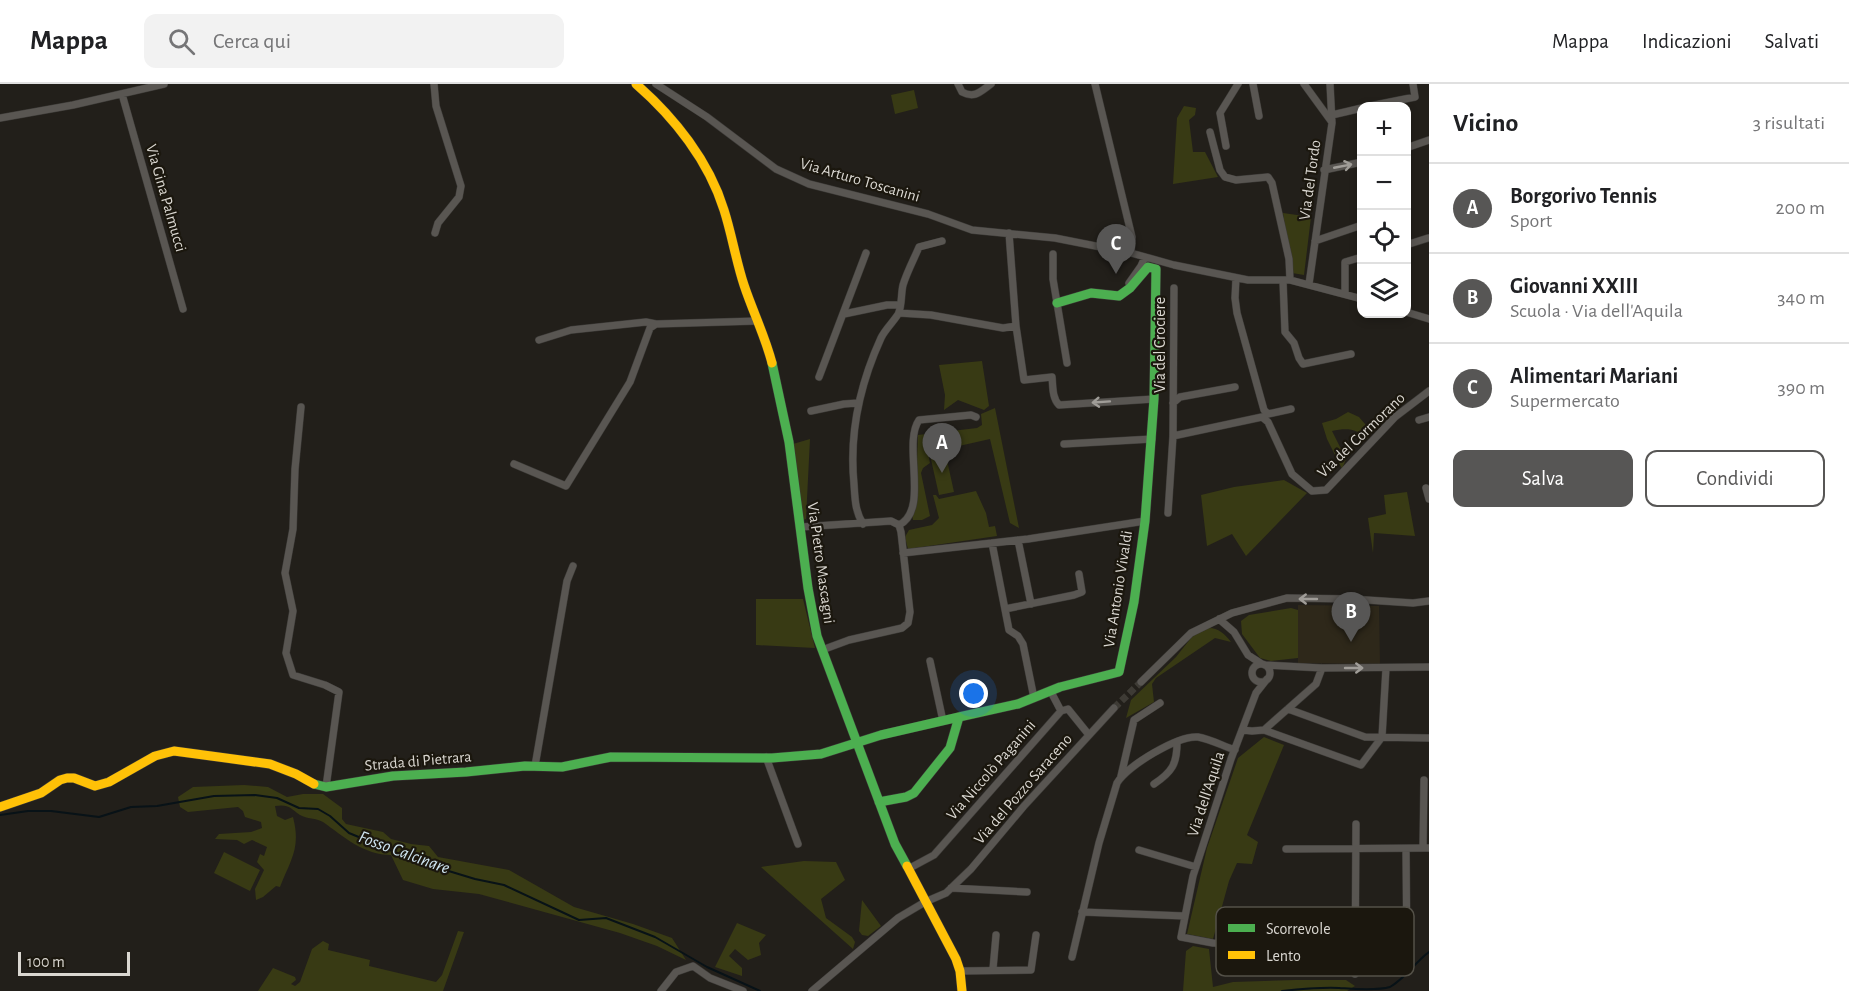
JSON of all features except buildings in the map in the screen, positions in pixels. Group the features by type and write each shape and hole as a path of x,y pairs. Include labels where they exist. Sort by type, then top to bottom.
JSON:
{"street":[{"path":"0,117 62,107 164,84"},
{"path":"434,84 436,106 461,186 459,197 438,223 435,233"},
{"name":"Via Arturo Toscanini","path":"656,84 707,117 776,169 809,184 928,214 972,230 1055,238 1236,278 1259,281 1286,280 1357,297"},
{"path":"958,84 962,92 972,96 980,93 988,85"},
{"path":"1095,84 1132,237 1131,253"},
{"path":"1226,146 1220,113 1238,84"},
{"path":"1253,84 1259,116"},
{"name":"Via del Tordo","path":"1304,84 1332,123"},
{"name":"Via del Tordo","path":"1309,284 1332,123 1330,84"},
{"path":"1390,102 1415,97 1413,84"},
{"name":"Via Pietro Mascagni","path":"638,85 658,103 683,134 715,185 723,204 732,247 746,294 768,348 788,441 810,607 822,650 895,844 953,952 960,971 962,991"},
{"name":"Via Gina Palmucci","path":"122,94 183,309"},
{"path":"1332,115 1357,109"},
{"path":"1210,132 1216,147 1220,170 1225,177 1236,180 1268,177 1272,183 1289,259 1286,280 1286,332 1294,343 1299,358 1303,364 1351,354"},
{"path":"1411,147 1429,141"},
{"path":"1324,170 1357,163"},
{"name":"Via del Tordo","path":"1315,241 1357,227"},
{"path":"1009,233 1016,326 1024,380 1052,377 1054,394 1059,405 1154,399"},
{"path":"1411,243 1428,238"},
{"path":"863,524 855,506 852,468 853,435 858,404 868,370 882,336 899,309 903,285 919,247 942,241"},
{"path":"819,377 866,254"},
{"path":"1053,254 1053,279 1067,363"},
{"path":"1057,303 1091,293 1119,296 1126,290 1145,258"},
{"path":"1345,293 1345,262 1357,258"},
{"name":"Via Antonio Vivaldi","path":"858,743 880,735 943,722 1034,698 1060,687 1119,672 1134,602 1145,521 1154,399 1158,279 1156,269 1152,267 1145,269 1126,290"},
{"path":"1236,278 1237,313 1264,410 1272,414 1291,409"},
{"name":"Via del Crociere","path":"1168,513 1173,436 1174,288"},
{"path":"844,314 887,305 1003,328 1016,326"},
{"path":"1411,313 1429,319"},
{"path":"539,340 571,330 646,322 656,324 757,321"},
{"path":"514,464 566,486 630,382 650,328 656,324"},
{"name":"Via del Crociere","path":"1173,403 1180,396 1235,387"},
{"name":"Via del Cormorano","path":"1173,436 1262,417 1268,422 1292,474 1312,491 1326,490 1395,417 1429,390"},
{"path":"811,411 844,404 858,404"},
{"path":"0,807 41,793 67,778 74,778 95,786 109,782 155,756 174,751 270,765 296,774 312,784 326,787 339,692 293,675 286,653 293,611 285,573 293,529 295,469 301,407"},
{"path":"898,525 905,522 912,509 915,467 914,426 919,420 971,415 976,417"},
{"path":"1419,420 1429,417"},
{"path":"1064,444 1152,439"},
{"path":"1426,488 1429,500"},
{"path":"801,527 891,521 898,525 901,532 910,612 908,623 902,628 849,640 822,650"},
{"path":"903,553 1018,540 1145,521"},
{"path":"1018,540 1031,604"},
{"path":"992,543 1009,630 1018,636 1023,644 1034,698"},
{"path":"535,766 567,581 573,566"},
{"path":"1005,609 1082,592 1079,574"},
{"path":"1141,682 1191,633 1228,615 1287,598 1413,603 1429,601"},
{"path":"1228,615 1232,620 1234,632"},
{"path":"1219,619 1234,632 1248,655 1255,679 1256,693"},
{"path":"1248,655 1269,669 1268,677"},
{"path":"930,660 943,722"},
{"path":"1253,671 1255,666 1264,664 1288,668 1429,667"},
{"path":"1255,679 1260,682 1288,668"},
{"path":"1264,730 1316,684 1322,668"},
{"path":"1242,730 1252,732 1264,730 1361,765 1382,737 1386,668"},
{"name":"Via dell'Aquila","path":"1216,944 1181,937 1185,916 1196,867 1234,750 1256,693 1268,677"},
{"path":"1051,692 1061,711 1068,709 1089,735"},
{"path":"1072,957 1099,843 1121,776 1134,720 1160,703"},
{"name":"Via del Pozzo Saraceno","path":"812,991 898,918 946,893 971,869 1024,806 1114,708"},
{"path":"1288,710 1365,737 1429,738"},
{"name":"Via Niccolò Paganini","path":"908,869 934,855 1061,711"},
{"path":"879,802 906,797 914,793 950,748 959,717"},
{"path":"1121,776 1158,750 1187,738 1198,737 1234,750"},
{"path":"1154,784 1171,771 1177,755 1177,742"},
{"name":"Strada di Pietrara","path":"326,787 393,776 535,766 562,767 611,757 766,758 821,754 858,743"},
{"path":"766,758 798,844"},
{"path":"1286,849 1426,848 1424,780"},
{"path":"1355,907 1356,824"},
{"path":"1406,849 1407,907"},
{"path":"1139,850 1196,867"},
{"path":"951,888 1027,892"},
{"path":"1082,912 1185,916"},
{"path":"960,971 1031,970 1036,935"},
{"path":"993,969 996,936"},
{"path":"661,991 676,972 693,966 710,978 743,991"}],"shaded area":[{"path":"1298,605 1379,606 1380,664 1298,663"}],"green space":[{"path":"914,90 918,108 895,114 891,95"},
{"path":"1184,106 1196,108 1195,115 1189,120 1193,152 1205,152 1218,177 1173,184 1177,118"},
{"path":"1283,213 1311,217 1304,275 1292,273"},
{"path":"982,361 989,406 984,410 958,400 944,410 945,395 939,365"},
{"path":"995,408 1019,528 1010,523 990,439 928,453 930,463 923,468 921,473 930,516 922,520 913,520 918,435 977,428 982,425 981,414"},
{"path":"1348,412 1359,417 1371,431 1367,439 1351,430 1332,431 1346,459 1342,469 1322,423"},
{"path":"810,439 806,519 803,520 793,444"},
{"path":"945,451 954,492 939,495 930,455"},
{"path":"1284,480 1307,493 1246,556 1232,534 1207,546 1201,495 1234,487"},
{"path":"976,491 986,513 989,527 995,526 997,536 908,549 905,537 909,530 932,525 939,518 933,495 939,499"},
{"path":"1407,492 1415,536 1374,533 1373,553 1368,518 1386,514 1384,495"},
{"path":"756,599 803,599 815,648 756,645"},
{"path":"1291,608 1298,610 1298,658 1271,661 1260,658 1242,634 1241,621 1249,615"},
{"path":"1209,628 1221,632 1231,642 1215,638 1156,678 1152,684 1154,702 1126,718 1131,700 1176,657 1195,633"},
{"path":"1264,737 1284,745 1247,835 1258,842 1252,864 1237,863 1222,907 1216,907 1216,928 1213,939 1187,934 1207,848 1238,758"},
{"path":"244,785 268,787 287,797 323,794 342,808 342,819 346,824 383,832 391,839 429,846 438,857 509,870 574,907 672,938 686,960 657,946 620,933 479,894 433,889 403,880 391,855 363,849 323,822 303,816 283,806 275,806 277,816 285,820 293,817 296,837 294,853 280,887 276,886 256,900 255,889 264,870 257,862 260,854 264,856 267,847 252,840 244,844 237,840 215,839 219,834 251,832 262,828 261,822 245,817 243,811 238,807 188,812 180,807 178,797 193,787"},
{"path":"224,852 260,870 250,891 214,873"},
{"path":"804,861 836,862 845,880 821,899 826,918 852,937 855,942 853,949 761,867"},
{"path":"862,900 881,926 868,936 862,935 859,931"},
{"path":"737,923 766,935 759,943 761,955 748,960 735,949 729,956 742,968 742,976 715,967"},
{"path":"458,931 464,932 443,991 258,991 273,968 295,977 296,980 291,984 295,986 300,982 312,949 323,941 329,944 328,950 370,960 369,966 436,982 442,975"},
{"path":"1193,946 1209,949 1213,987 1233,982 1296,980 1346,980 1355,986 1347,991 1183,991 1186,951"}],"waterway":[{"name":"Fosso Calcinare","path":"0,815 51,811 99,817 131,807 157,806 214,796 255,795 277,798 299,808 318,809 330,816 349,833 419,862 504,885 579,920 606,918 655,937 707,967 760,991"},
{"name":"Fosso Calcinare","path":"1414,965 1429,952"},
{"name":"Fosso Calcinare","path":"1282,991 1318,988 1384,988 1390,987 1404,976"}],"tunnel":[{"path":"1114,708 1141,682"}],"traffic: fast":[{"path":"879,802 906,797 914,793 950,748 959,717 1018,704 1060,687 1119,672 1134,602 1145,521 1154,399 1156,269 1148,267 1130,288 1119,296 1091,293 1057,303"},
{"path":"772,363 789,442 808,588 817,636 895,844 907,866"},
{"path":"314,784 326,787 393,776 525,766 562,767 611,757 772,758 821,754 881,735 959,717"}],"traffic: slow":[{"path":"636,84 677,125 709,174 724,210 744,285 772,363"},
{"path":"0,807 41,793 67,778 74,778 95,786 109,782 155,756 174,751 270,764 314,784"},
{"path":"907,866 956,959 962,991"}],"place":[{"name":"Alimentari Mariani","path":"1116,274"},
{"name":"Borgorivo Tennis","path":"942,473"},
{"name":"Giovanni XXIII","path":"1351,642"}]}
